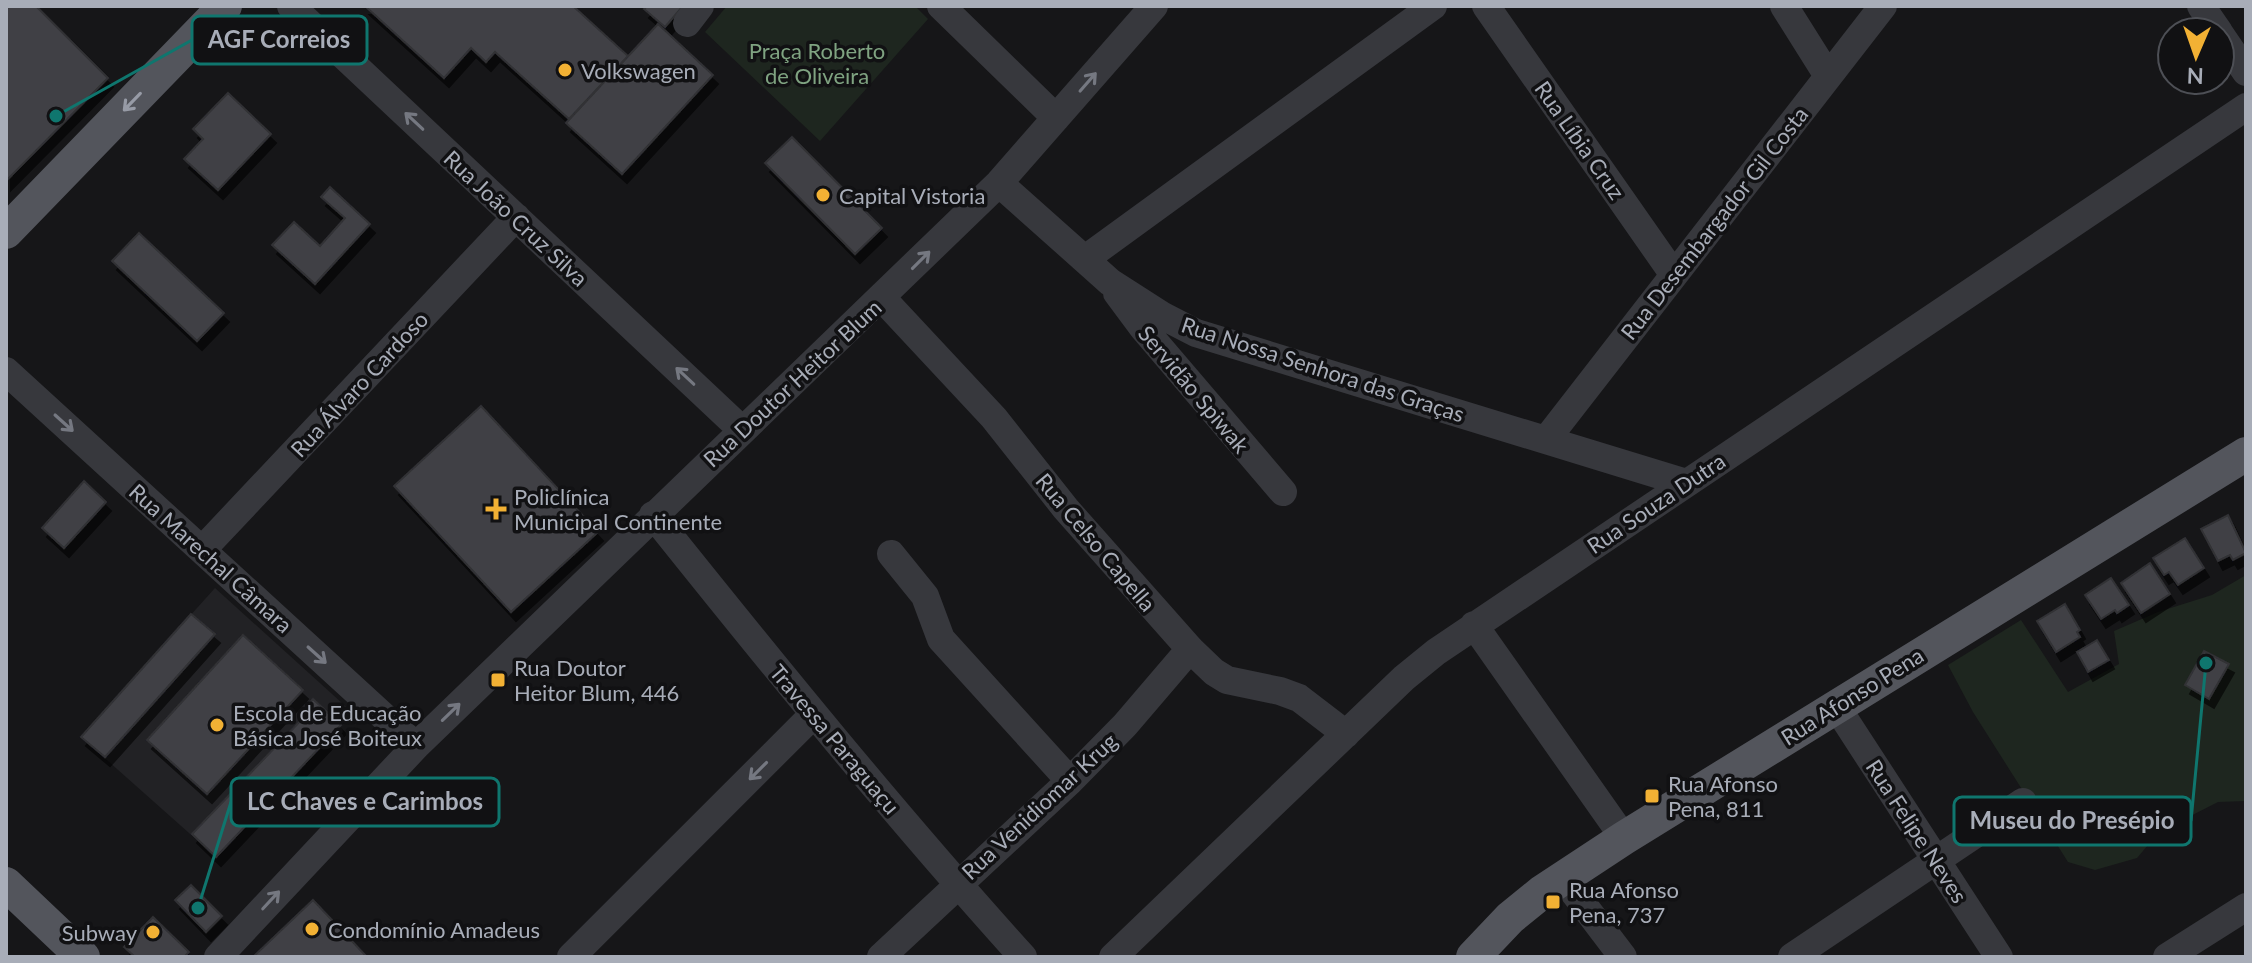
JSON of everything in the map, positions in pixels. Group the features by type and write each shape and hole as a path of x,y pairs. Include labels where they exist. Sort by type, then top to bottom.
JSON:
{"main road":[{"path":"6,232 225,6"},
{"name":"Rua Afonso Pena","path":"1473,957 1510,918 1624,838 2246,454"},
{"path":"6,884 83,957"}],"street":[{"name":"Rua João Cruz Silva","path":"291,6 742,430"},
{"path":"941,6 1056,118"},
{"name":"Rua Doutor Heitor Blum","path":"218,957 416,746 999,183 1154,6"},
{"path":"1085,259 1433,6"},
{"name":"Rua Líbia Cruz","path":"1486,6 1674,275"},
{"path":"1784,6 1828,76"},
{"name":"Rua Desembargador Gil Costa","path":"1546,440 1883,6"},
{"name":"Rua Souza Dutra","path":"1113,957 1404,678 1474,625 2246,107"},
{"name":"Rua Nossa Senhora das Graças","path":"999,183 1110,282 1196,333 1686,483"},
{"name":"Rua Álvaro Cardoso","path":"202,550 516,217"},
{"name":"Servidão Spiwak","path":"1110,282 1136,320 1283,492"},
{"name":"Rua Celso Capella","path":"882,298 994,418 1085,531 1214,672 1227,680 1299,698 1346,734"},
{"name":"Rua Marechal Câmara","path":"6,371 416,746"},
{"name":"Travessa Paraguaçu","path":"653,515 813,715 1023,957"},
{"path":"891,554 925,596 941,639 1070,781"},
{"path":"1474,625 1624,838"},
{"name":"Rua Venidiomar Krug","path":"881,957 1070,781 1125,725 1190,649"},
{"name":"Rua Felipe Neves","path":"1836,706 1999,957"},
{"path":"571,957 813,715"},
{"path":"1792,957 2023,802"},
{"path":"1563,878 1623,957"},
{"path":"2167,957 2246,907"}],"shaded area":[{"name":"Escola de Educação Básica José Boiteux","path":"215,588 353,713 216,857 81,737"}],"green space":[{"name":"Praça Roberto de Oliveira","path":"727,6 915,6 928,19 820,141 705,32"},
{"path":"2246,575 2246,801 2218,802 2159,832 2137,858 2095,870 2068,862 1973,712 1948,665 2021,620 2068,692 2119,664 2114,631 2158,612 2212,595"}],"building":[{"path":"6,6 36,6 108,78 6,181"},
{"name":"Volkswagen","path":"365,6 573,6 628,56 569,119 495,52 486,62 471,48 444,78"},
{"path":"647,6 683,6 665,27 644,9"},
{"path":"658,24 713,75 622,174 566,123"},
{"path":"228,93 271,134 218,190 184,159 203,139 193,129"},
{"name":"Capital Vistoria","path":"792,137 882,228 855,254 765,163"},
{"path":"330,187 370,224 315,284 272,245 294,222 320,246 345,218 321,197"},
{"path":"139,233 224,313 197,341 112,261"},
{"name":"Policlínica Municipal Continente","path":"481,406 598,532 511,612 394,486"},
{"path":"84,481 106,502 64,548 42,528"},
{"path":"2228,515 2246,553 2233,560 2230,555 2218,561 2201,529"},
{"path":"2185,538 2204,568 2178,585 2169,572 2164,575 2153,558"},
{"path":"2150,563 2170,594 2141,613 2121,583"},
{"path":"2111,578 2129,605 2101,619 2085,595"},
{"path":"2065,604 2080,630 2077,632 2080,637 2056,652 2037,621"},
{"path":"191,614 215,634 105,757 81,737"},
{"path":"243,635 303,690 207,794 147,740"},
{"path":"2097,640 2109,660 2088,672 2077,652"},
{"path":"2204,651 2229,664 2209,699 2185,685"},
{"path":"313,699 341,725 216,857 192,834 308,713 304,709"},
{"path":"191,885 222,916 206,932 175,900"},
{"name":"Condomínio Amadeus","path":"313,900 367,957 253,957"},
{"name":"Subway","path":"153,917 189,952 184,957 135,957 124,947"}],"place":[{"name":"Volkswagen","path":"565,70"},
{"name":"AGF Correios","path":"56,116"},
{"name":"Capital Vistoria","path":"823,195"},
{"name":"Policlínica Municipal Continente","path":"496,509"},
{"name":"Museu do Presépio","path":"2206,663"},
{"name":"Rua Doutor Heitor Blum, 446","path":"498,680"},
{"name":"Escola de Educação Básica José Boiteux","path":"217,725"},
{"name":"Rua Afonso Pena, 811","path":"1652,796"},
{"name":"Rua Afonso Pena, 737","path":"1553,902"},
{"name":"LC Chaves e Carimbos","path":"198,908"},
{"name":"Condomínio Amadeus","path":"312,929"},
{"name":"Subway","path":"153,932"}]}
